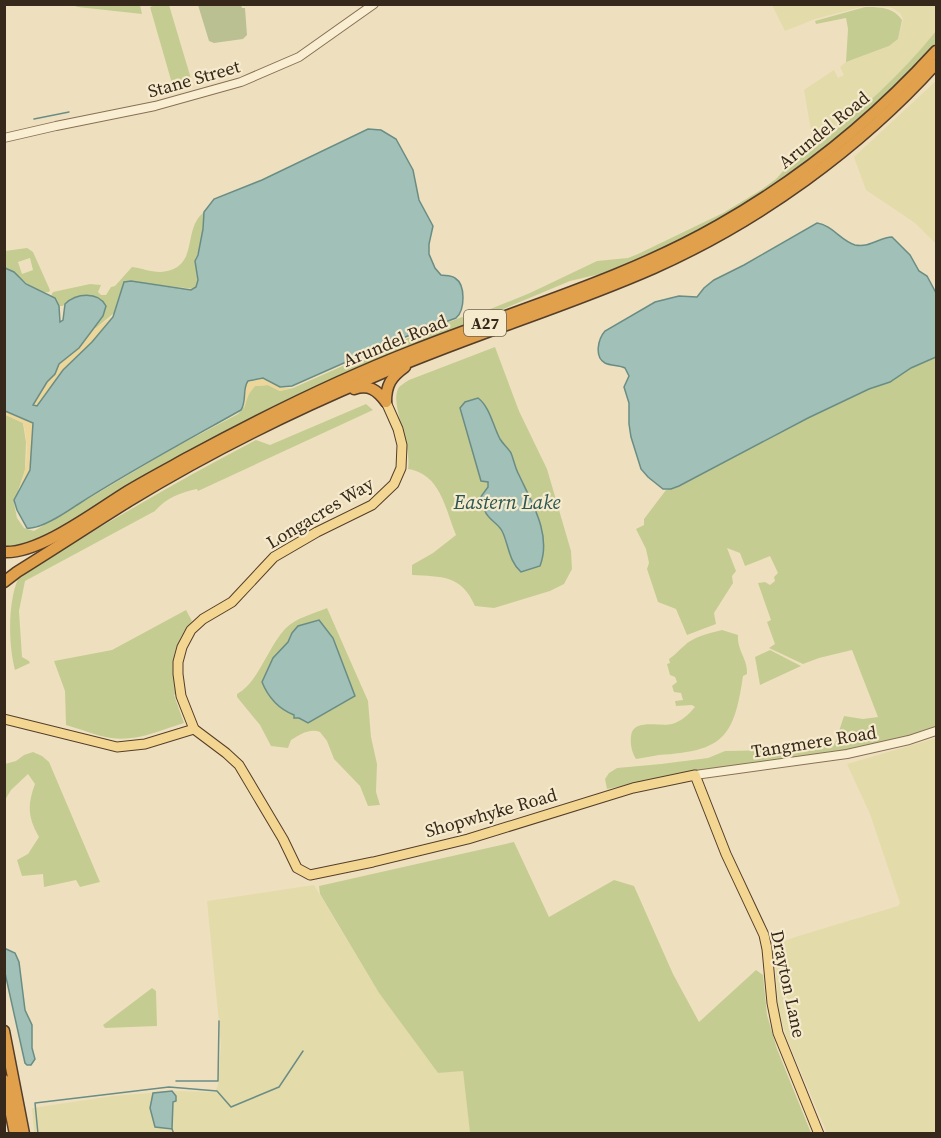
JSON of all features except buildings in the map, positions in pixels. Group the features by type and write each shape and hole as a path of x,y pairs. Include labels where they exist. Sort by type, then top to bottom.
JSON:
{"highway":[{"name":"Arundel Road","path":"4,552 25,549 41,542 82,521 183,460 323,389 412,351 631,268 720,224 801,172 838,144 894,95 936,51"},
{"name":"Arundel Road","path":"4,582 130,500 323,399 437,350 655,268 726,230 801,183 844,150 872,127 936,64"},
{"path":"386,402 388,385 394,376 437,350"},
{"path":"323,399 362,386 378,391 386,402"},
{"name":"Arundel Road","path":"4,577 22,560 72,538"},
{"path":"4,1031 24,1134"},
{"path":"4,1080 15,1134"}],"main road":[{"name":"Longacres Way","path":"194,729 182,696 178,674 178,662 186,638 203,619 232,602 274,557 317,532 372,505 394,484 401,468 402,445 398,429 386,402"},
{"path":"4,719 117,747 146,744 194,729"},
{"name":"Shopwhyke Road","path":"194,729 239,765 283,839 297,868 310,875 468,839 633,788 695,775"},
{"name":"Drayton Lane","path":"695,775 726,854 764,935 778,1033 819,1134"}],"street":[{"name":"Stane Street","path":"4,138 155,106 241,82 299,57 374,4"},
{"name":"Tangmere Road","path":"695,775 847,754 909,740 936,731"}],"shaded area":[{"path":"772,5 936,5 936,31 921,51 868,104 814,148 804,90 834,70 838,78 844,75 840,67 846,62 889,46 898,39 903,19 900,13 892,8 865,6 815,19 785,31"},
{"path":"936,81 936,244 915,223 866,190 854,157"},
{"path":"936,738 936,1133 827,1133 786,1037 778,1007 774,945 898,906 900,903 870,814 847,764"},
{"path":"314,885 379,993 438,1073 463,1070 470,1133 34,1133 32,1108 113,1096 175,1091 215,1092 218,1085 221,1044 207,901"}],"green space":[{"path":"159,4 169,5 192,82 173,87 150,7"},
{"path":"72,5 140,5 142,14 78,7"},
{"path":"198,5 241,5 245,8 247,35 243,39 214,43 209,41"},
{"path":"865,7 876,7 895,12 902,20 898,39 889,46 846,62 848,29 846,18 816,24 815,21"},
{"path":"936,31 936,44 862,118 812,158 732,212 665,248 613,271 570,281 477,320 488,310 597,261 628,258 638,254 723,213 761,190 776,179 808,144 813,142 815,147 863,107 909,63"},
{"path":"204,212 201,243 195,259 198,284 194,289 126,281 114,313 96,328 93,328 103,316 97,297 79,296 60,306 51,296 53,292 90,284 101,285 98,292 106,295 132,267 156,272 173,269 181,264 186,256 193,229"},
{"path":"27,248 33,252 49,292 31,287 5,268 5,251","holes":["30,258 33,270 22,274 18,262"]},
{"path":"462,317 472,322 268,411 181,455 44,537 23,546 5,549 4,414 23,423 26,442 25,470 14,503 17,518 24,528 34,531 172,449 238,414 255,386 268,385 280,391 293,388 390,345"},
{"path":"495,347 519,411 547,469 571,551 572,569 564,584 550,591 494,608 475,606 463,588 449,579 412,575 412,565 433,553 456,535 445,504 435,485 419,472 408,469 407,448 396,396 401,385 409,380"},
{"path":"936,357 936,726 894,741 855,749 707,769 607,789 605,779 617,768 708,758 725,751 780,750 835,743 844,716 863,719 878,717 852,650 803,664 769,648 775,644 767,622 771,620 758,583 765,582 770,585 775,581 774,577 778,573 770,556 745,566 740,553 727,548 736,571 732,576 733,583 714,613 716,624 687,635 676,609 658,602 647,569 649,563 646,549 636,529 644,525 644,519 666,490 679,486 808,418 869,389 890,382 911,368"},
{"path":"366,404 373,410 198,491 197,489 191,490 174,497 155,511 25,581 19,611 22,657 30,663 15,670 10,620 14,593 22,571 256,440 270,445"},
{"path":"327,608 368,701 371,737 377,764 376,792 380,805 368,806 360,786 334,759 327,741 320,732 308,731 301,734 291,740 288,748 271,746 260,725 237,697 237,694 251,682 273,645 289,625"},
{"path":"186,610 192,621 177,647 173,664 178,693 174,695 184,723 148,735 120,739 100,736 66,725 65,691 54,661 112,650"},
{"path":"722,630 738,635 739,646 747,669 747,674 743,676 735,714 729,727 722,737 698,750 636,759 631,745 633,730 648,724 672,724 685,717 695,707 692,705 676,706 675,701 683,700 681,693 674,692 672,686 677,682 675,677 670,675 667,664 670,663 669,659 692,640"},
{"path":"770,650 801,666 760,685 755,657"},
{"path":"33,752 49,762 100,882 80,887 76,880 44,887 43,874 22,876 17,860 28,854 39,837 30,811 35,784 28,774 11,790 5,800 5,764"},
{"path":"514,842 549,917 614,880 634,886 673,974 699,1022 756,970 763,975 767,1015 777,1049 811,1133 470,1133 463,1071 438,1073 379,993 320,894 319,886"},
{"path":"152,988 156,991 157,1026 105,1028 103,1025"}],"sand":[{"path":"118,305 114,315 102,333 59,375 38,406 32,405 55,374 59,364 74,353 93,328 112,317"},
{"path":"263,378 284,388 293,388 280,391 268,385 255,386 248,395 244,409 246,383"},
{"path":"4,411 33,423 31,466 19,488 26,464 25,431 23,423 6,415"}],"water":[{"path":"368,129 381,130 396,139 413,170 419,200 433,226 429,254 441,275 453,277 459,281 463,292 463,304 456,318 389,343 292,386 280,387 263,378 248,381 241,410 52,520 27,528 14,500 30,470 33,423 5,411 5,268 14,272 26,284 55,298 59,306 60,322 63,320 65,304 75,298 92,296 98,298 106,306 103,316 79,348 59,364 55,374 47,382 33,405 37,406 63,370 92,342 113,317 124,282 131,281 191,290 196,287 198,280 195,261 203,229 204,212 214,199 262,180"},
{"path":"817,223 860,246 892,237 910,255 919,271 927,276 936,293 936,357 911,368 890,382 869,389 808,418 679,486 663,489 641,469 631,437 629,403 624,387 629,376 625,368 607,364 599,357 598,348 603,334 655,302 679,296 697,297 714,280"},
{"name":"Eastern Lake","path":"478,398 488,412 500,439 511,453 535,508 542,531 544,543 540,566 521,572 512,559 501,530 487,514 480,498 488,487 488,482 481,481 460,408 465,402"},
{"path":"319,620 333,638 355,696 308,723 294,718 294,715 279,706 267,693 262,682 273,658 288,642 298,626"},
{"path":"4,948 15,953 19,962 25,1010 32,1025 32,1048 35,1059 31,1065 25,1063 5,973"},
{"path":"172,1091 176,1096 176,1101 173,1102 172,1129 155,1127 150,1108 153,1093"}],"waterway":[{"path":"34,119 69,112"},
{"path":"176,1081 218,1081 219,1021"},
{"path":"38,1134 35,1103 169,1087 217,1091 231,1107 279,1087 303,1051"},
{"path":"172,1129 174,1134"}]}
